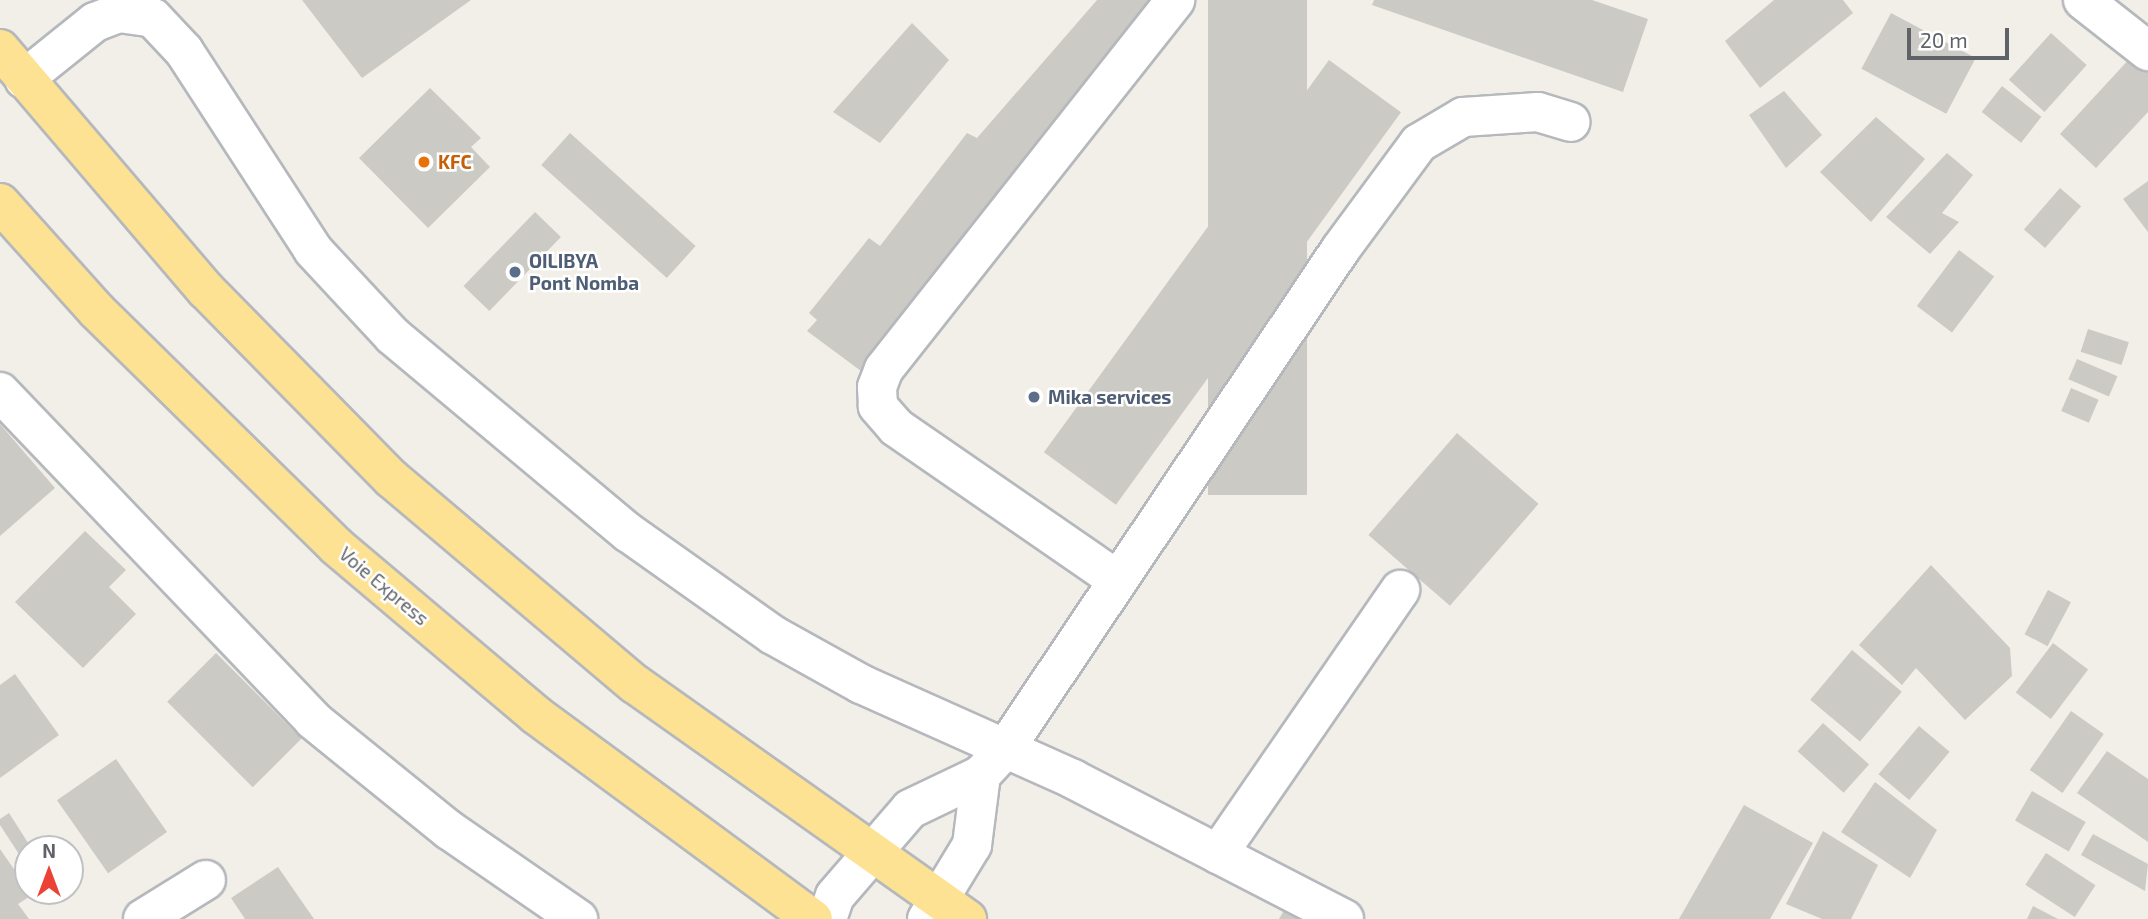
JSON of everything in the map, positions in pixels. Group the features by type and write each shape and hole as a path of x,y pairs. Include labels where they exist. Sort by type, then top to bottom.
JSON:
{"highway":[{"path":"0,50 206,289 392,478 635,684 871,850 945,913"},
{"name":"Voie Express","path":"0,204 107,320 336,546 537,715 813,919"}],"street":[{"path":"1116,579 895,428 878,406 877,387 884,369 1175,0"},
{"path":"2084,0 2148,51"},
{"path":"24,79 115,7 153,18 184,51 313,250 393,336 618,524 773,635 993,762 1219,854 1344,919"},
{"path":"945,913 972,845 993,762 1340,250 1419,143 1463,117 1538,112 1571,122"},
{"path":"0,392 313,720 449,830 578,919"},
{"path":"1219,854 1400,590"},
{"path":"827,919 835,896 871,850 910,809 993,762"},
{"path":"143,919 206,880"}],"building":[{"path":"302,0 471,0 362,78"},
{"path":"1097,0 1158,0 861,371 807,331 817,320 809,313 869,238 880,246 967,133 977,138"},
{"path":"1208,0 1307,0 1307,495 1208,495"},
{"path":"1374,0 1592,0 1648,19 1623,92 1372,5"},
{"path":"1774,0 1843,0 1853,13 1760,88 1725,41"},
{"path":"1891,13 1976,58 1946,114 1861,69"},
{"path":"912,23 949,60 880,143 833,112"},
{"path":"2051,33 2087,65 2045,112 2009,80"},
{"path":"2132,56 2148,70 2148,112 2096,168 2060,134"},
{"path":"1329,60 1401,112 1116,505 1044,452"},
{"path":"2002,86 2041,117 2021,143 1982,112"},
{"name":"KFC","path":"430,88 481,138 471,147 490,167 428,228 359,158"},
{"path":"1784,91 1822,135 1786,168 1749,115"},
{"path":"1876,117 1925,159 1871,222 1820,172"},
{"path":"570,133 696,246 667,278 541,165"},
{"path":"1947,153 1973,175 1942,213 1959,222 1930,254 1886,217"},
{"path":"2148,181 2148,232 2123,199"},
{"path":"2060,188 2081,206 2045,248 2024,230"},
{"path":"535,212 561,237 489,311 463,286"},
{"path":"1959,250 1994,276 1952,332 1917,306"},
{"path":"2088,329 2129,342 2121,365 2081,352"},
{"path":"2077,359 2118,376 2109,396 2068,379"},
{"path":"2071,388 2099,400 2089,423 2061,411"},
{"path":"0,424 55,488 0,536"},
{"path":"1457,433 1539,504 1450,606 1368,535"},
{"path":"85,531 126,570 109,587 136,614 83,668 15,602"},
{"path":"1931,565 2010,648 2012,676 1965,720 1916,668 1902,685 1859,645"},
{"path":"2048,590 2071,602 2047,646 2025,634"},
{"path":"2053,643 2088,669 2051,719 2016,693"},
{"path":"1852,650 1902,692 1860,742 1810,700"},
{"path":"216,653 302,739 253,787 167,702"},
{"path":"15,674 59,735 0,778 0,685"},
{"path":"2071,711 2104,734 2062,793 2030,770"},
{"path":"1823,723 1869,764 1844,793 1798,751"},
{"path":"1919,726 1950,752 1909,800 1879,774"},
{"path":"2107,751 2148,779 2148,842 2077,793"},
{"path":"116,759 167,832 108,873 84,835 81,835 57,800"},
{"path":"1875,782 1937,830 1910,878 1841,832"},
{"path":"2032,791 2086,822 2069,851 2015,820"},
{"path":"1744,805 1813,843 1770,919 1679,919"},
{"path":"9,813 23,835 14,835 14,846 0,825 0,819"},
{"path":"1823,831 1878,865 1851,919 1822,919 1786,904"},
{"path":"2093,834 2148,864 2145,891 2081,855"},
{"path":"0,849 14,869 14,905 19,905 29,919 0,919"},
{"path":"2046,853 2095,885 2075,917 2025,885"},
{"path":"278,867 314,919 245,919 231,898"},
{"path":"1287,905 1304,919 1279,919"},
{"path":"2033,906 2058,919 2027,919"}],"place":[{"name":"KFC","path":"424,162"},
{"name":"OILIBYA Pont Nomba","path":"515,272"},
{"name":"Mika services","path":"1034,397"}]}
